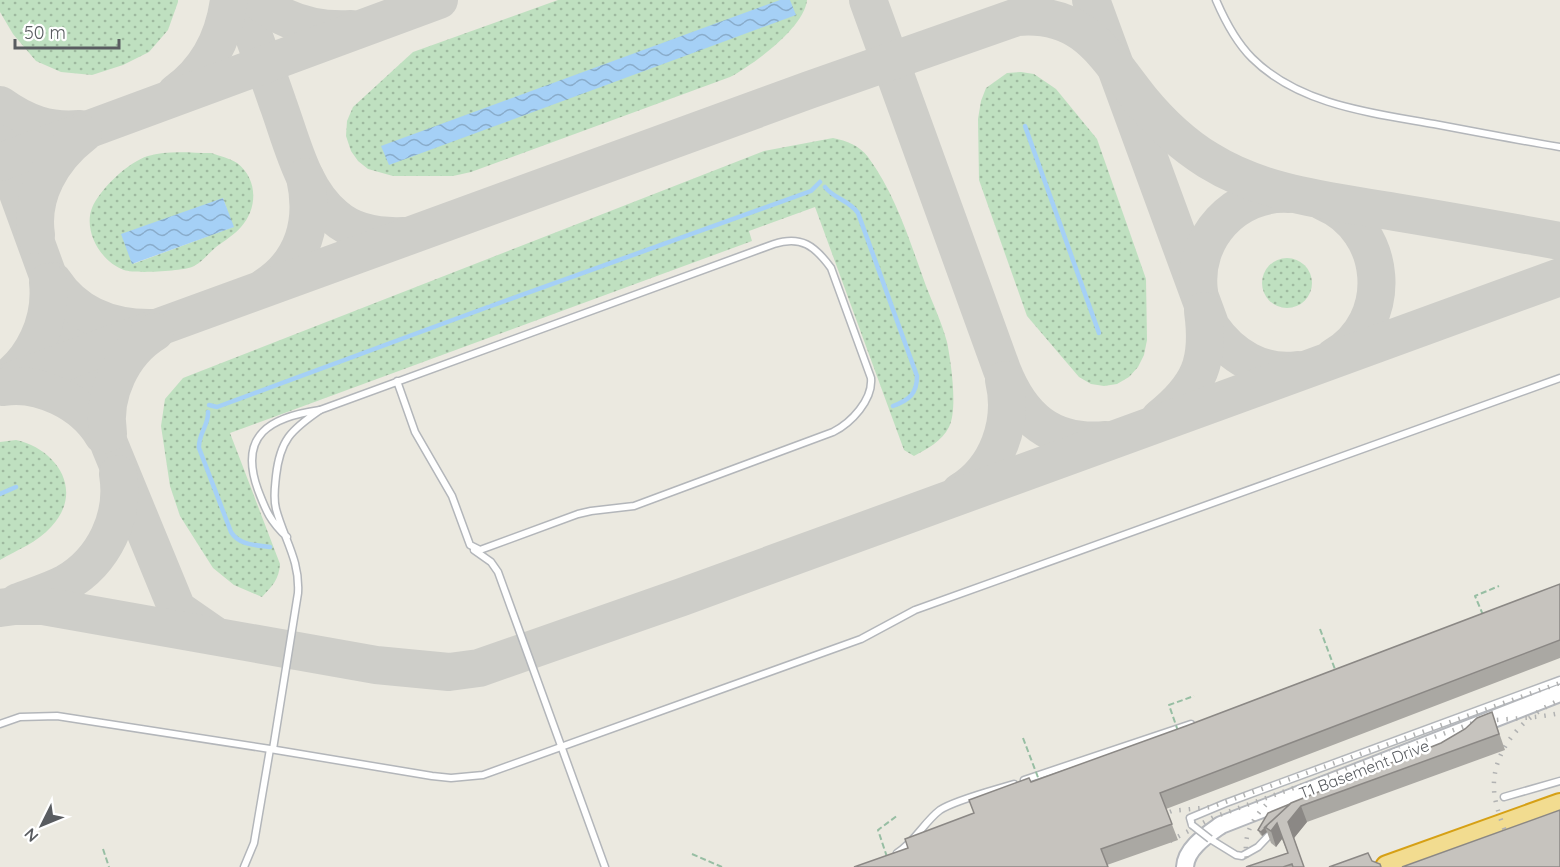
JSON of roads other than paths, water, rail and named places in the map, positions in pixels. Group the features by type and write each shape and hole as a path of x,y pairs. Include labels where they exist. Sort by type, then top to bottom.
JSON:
{"highway":[{"path":"1388,867 1560,805"}],"main road":[{"name":"T1 Basement Drive","path":"1185,867 1195,846 1203,837 1221,825 1560,693"}],"lane":[{"path":"1216,0 1238,42 1253,59 1294,88 1318,98 1363,111 1560,147"},
{"path":"287,537 267,514 253,476 251,457 260,436 276,422 296,413 320,410 774,243 792,239 810,246 824,258 836,279 871,378 872,385 867,399 849,422 833,432 634,506 578,514 484,549 477,549 470,545"},
{"path":"0,724 20,717 57,716 432,776 451,778 495,771 861,639 915,610 1560,378"},
{"path":"397,381 415,432 452,496 470,545 477,553 491,562 498,572 605,867"},
{"path":"244,867 254,843 298,593 297,566 275,502 278,459 291,433 320,410"},
{"path":"1277,828 1258,847 1242,856 1236,855 1210,839 1192,825 1190,818 1560,680"},
{"path":"1476,733 1493,718"},
{"path":"888,858 903,850 939,811 950,805 1198,722"},
{"path":"1504,797 1560,781"},
{"path":"921,840 928,823"}],"water":[{"path":"780,0 790,0 796,15 389,165 381,146"},
{"path":"223,198 234,227 132,264 121,234"}],"waterway":[{"path":"1025,126 1099,333"},
{"path":"491,306 811,191 820,182"},
{"path":"825,187 858,213 917,376 916,387 911,396 893,406"},
{"path":"209,405 217,407 488,307"},
{"path":"208,412 199,448 231,532 243,542 270,547"},
{"path":"0,494 16,487"}],"railway":[{"path":"1161,815 1172,811 1211,807 1560,683"},
{"path":"1511,847 1495,798 1494,782 1497,766 1502,752 1521,726 1533,715 1560,700"},
{"path":"1478,722 1560,713"},
{"path":"1170,841 1214,817 1487,718"},
{"path":"1249,867 1246,847 1249,830 1258,814 1271,800"}]}
